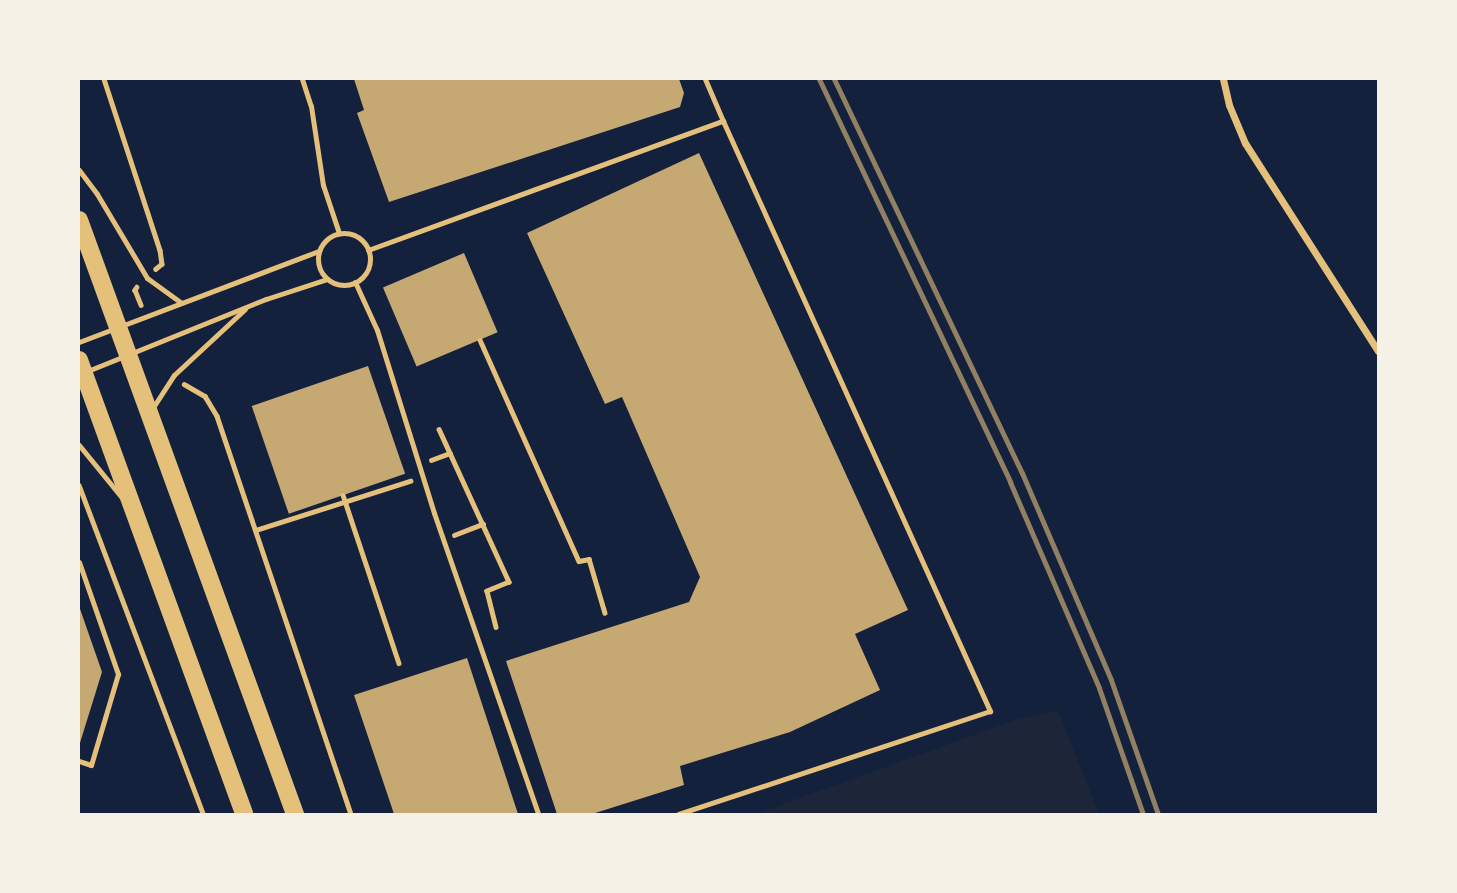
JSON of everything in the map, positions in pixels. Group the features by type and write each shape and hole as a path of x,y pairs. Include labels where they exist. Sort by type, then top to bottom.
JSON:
{"main road":[{"path":"79,220 295,814"},
{"path":"80,369 244,814"}],"street":[{"path":"1223,79 1229,105 1245,143 1378,351"}],"lane":[{"path":"302,79 311,106 323,185 339,233"},
{"path":"679,814 990,711 705,79"},
{"path":"368,250 723,121"},
{"path":"79,170 97,194 147,278 180,302"},
{"path":"339,233 353,234 368,250 366,271 355,282 341,284 327,279 318,266 319,251 326,239 339,233"},
{"path":"79,342 117,325 319,251"},
{"path":"80,369 128,356 247,307 327,279"},
{"path":"355,282 377,330 437,522 538,814"},
{"path":"149,414 174,375 247,307"},
{"path":"79,445 134,512"},
{"path":"79,562 118,674 91,765 79,761"}],"path":[{"path":"104,79 160,250 162,264 135,290 144,315"},
{"path":"480,340 579,561 589,559 605,613"},
{"path":"174,375 205,396 217,416 351,814"},
{"path":"439,429 509,582 487,591 496,627"},
{"path":"256,530 410,481 406,469"},
{"path":"79,485 203,814"},
{"path":"343,495 399,663"}],"shaded area":[{"path":"1058,710 1099,814 756,814 1015,720"}],"building":[{"path":"354,79 679,79 684,93 680,107 389,202 357,113 364,110"},
{"path":"699,153 908,610 855,634 880,690 790,732 680,766 684,785 592,814 557,814 506,661 689,602 700,577 622,397 605,404 527,233"},
{"path":"464,253 498,332 417,367 383,287"},
{"path":"368,366 405,474 289,514 252,406"},
{"path":"79,606 102,672 79,746"},
{"path":"467,658 518,814 394,814 354,695"}],"railway":[{"path":"819,79 1010,482 1099,688 1143,814"},
{"path":"834,79 1022,473 1111,680 1158,814"}]}
